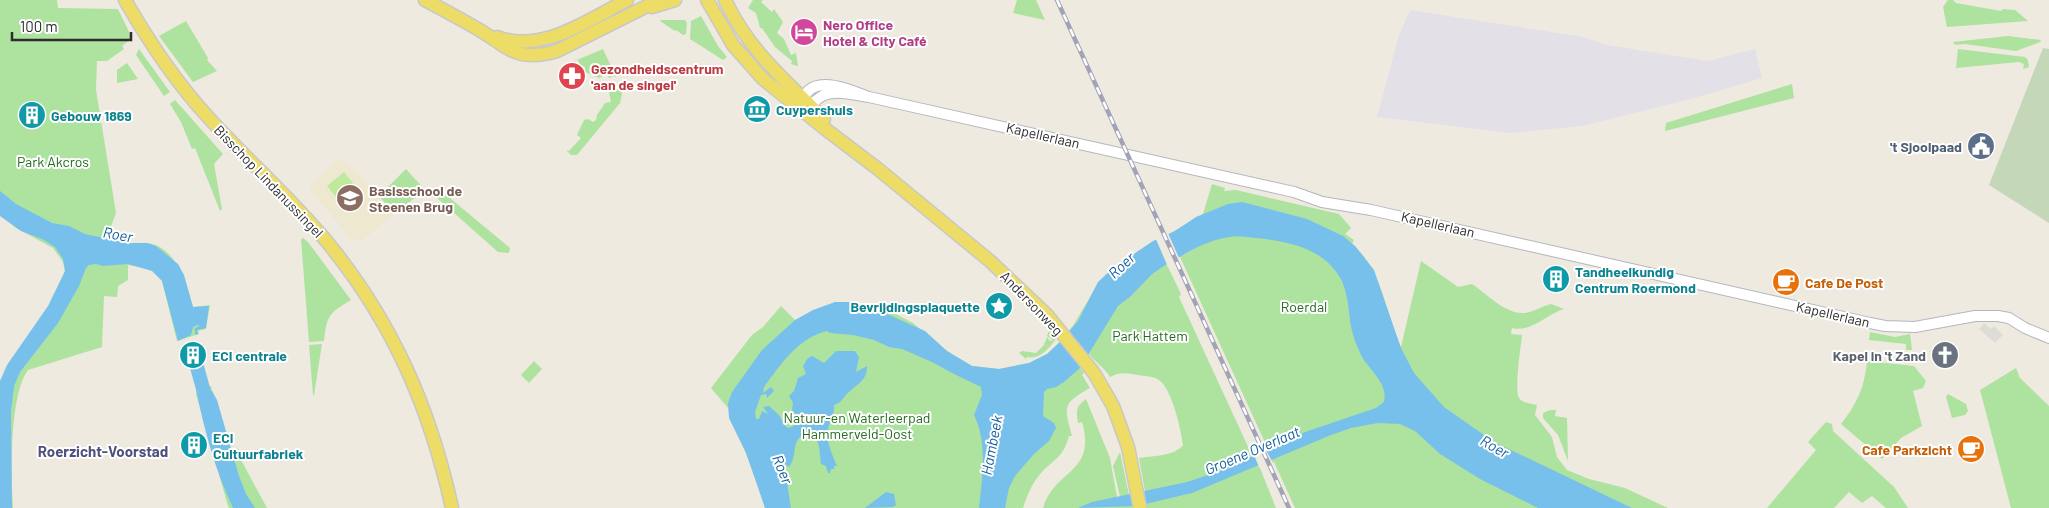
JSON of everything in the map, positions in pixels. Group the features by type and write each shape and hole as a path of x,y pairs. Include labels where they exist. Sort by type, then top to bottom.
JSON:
{"main road":[{"name":"Bisschop Lindanussingel","path":"125,0 156,52 187,93 227,137 306,217 329,244 368,298 392,338 422,402 434,435 452,508"},
{"path":"425,0 483,32 513,52 530,56 542,56 557,52 659,0"},
{"path":"483,32 505,40 530,43 559,34 627,0"},
{"path":"636,13 675,0"},
{"path":"707,0 724,32 744,59 763,78 804,104"},
{"path":"725,0 738,26 756,51 804,104"},
{"name":"Andersonweg","path":"804,104 824,128 852,147 990,261 1030,297 1060,330 1089,366 1113,406 1132,464 1140,508"}],"street":[{"name":"Kapellerlaan","path":"804,104 811,89 820,85 841,87 869,97"},
{"name":"Kapellerlaan","path":"804,104 831,93 869,97 1294,192 1327,203 1371,210 1870,323 1885,326 1915,327 1975,316 1998,316 2009,318 2025,328 2049,338"}],"shaded area":[{"path":"1410,10 1583,37 1607,45 1708,61 1755,49 1762,78 1691,99 1582,126 1510,133 1377,117 1399,35"},
{"name":"Basisschool de Steenen Brug","path":"337,159 350,165 394,214 360,242 356,238 352,240 309,188"},
{"path":"1984,323 1991,329 1994,326 2003,335 1995,343 1979,329"}],"green space":[{"name":"Park Akcros","path":"0,0 57,0 58,8 118,9 132,38 122,46 124,49 107,61 97,61 96,90 116,213 110,229 129,235 130,241 108,239 127,244 147,243 166,251 179,268 193,307 210,305 206,329 198,331 199,334 177,341 161,277 155,270 128,265 128,280 118,286 117,297 104,296 102,347 28,370 22,382 14,416 13,508 0,508 0,381 52,308 65,271 63,262 53,248 16,228 0,214"},
{"path":"753,0 763,0 761,2 772,12 774,9 783,22 777,33 784,39 791,55 796,53 798,66 791,64 792,61 775,47 762,28 760,28 756,13 748,8"},
{"path":"1017,0 1036,0 1045,20 1013,13"},
{"path":"1948,0 2001,11 2003,9 2015,10 2028,21 1947,27 1943,7"},
{"path":"701,16 718,46 727,57 723,60 690,39 691,21"},
{"path":"661,20 685,20 687,23 686,34 683,35 675,31"},
{"path":"186,21 208,58 207,60 217,71 193,82 159,36"},
{"path":"2008,36 2041,40 2016,51 1965,44 1955,45 1953,42"},
{"path":"2043,48 2049,49 2049,223 1989,185"},
{"path":"139,49 170,92 164,96 136,55"},
{"path":"603,49 616,77 609,78 607,74 599,78 585,72 585,67 580,65 578,60 572,62"},
{"path":"1958,49 2025,57 2028,60 2029,67 2023,69 2024,64 2019,62 1956,68"},
{"path":"127,63 138,79 117,83 117,70"},
{"path":"1792,84 1794,98 1665,131 1666,123"},
{"path":"620,87 622,94 620,103 577,155 571,155 566,150 569,151 581,138 577,135 584,120 588,119 593,122 596,120 605,103 611,102 609,92"},
{"path":"175,100 223,154 214,164 222,209 220,211 195,148 192,149 181,122 170,104"},
{"path":"406,169 425,190 394,214 379,196"},
{"path":"344,172 353,183 336,197 327,186"},
{"path":"1212,184 1225,188 1224,191 1236,190 1339,214 1351,228 1345,234 1354,240 1352,244 1363,255 1377,279 1401,347 1421,261 1458,287 1472,284 1496,303 1510,310 1524,313 1551,304 1564,309 1532,326 1519,329 1512,328 1511,334 1522,335 1517,378 1520,400 1537,405 1535,415 1552,437 1557,457 1567,470 1589,479 1625,488 1668,508 1295,508 1274,462 1260,468 1276,508 1043,508 1048,495 1079,462 1084,452 1085,439 1082,422 1078,423 1077,412 1080,404 1086,399 1110,458 1117,497 1120,497 1113,466 1120,452 1129,495 1145,491 1139,458 1169,453 1183,445 1172,401 1164,385 1159,380 1126,373 1110,377 1089,354 1080,368 1090,388 1074,398 1068,407 1067,412 1072,436 1069,436 1064,449 1058,457 1035,481 1023,508 765,508 758,484 728,408 711,388 752,335 763,327 781,306 795,320 849,302 888,310 913,323 947,351 972,366 999,369 1029,363 1047,354 1061,341 1074,324 1099,282 1164,237 1203,214","holes":["1192,248 1180,257 1268,449 1253,455 1179,297 1181,294 1167,265"]},
{"path":"439,193 445,194 510,248 509,253 498,252 436,197"},
{"path":"303,238 308,242 351,300 338,308 330,316 326,325 324,341 309,342 301,239"},
{"path":"1049,331 1056,339 1040,355 1027,357 1026,359 1019,353 1022,351 1036,353 1044,345 1047,337 1050,341 1053,340 1047,336"},
{"path":"1870,332 1895,337 1910,334 1912,350 1906,350 1906,344 1869,340"},
{"path":"322,344 314,395 313,395 309,345"},
{"path":"534,361 542,369 529,383 521,375"},
{"path":"1867,361 1914,366 1926,381 1923,388 1913,391 1922,426 1901,438 1882,459 1841,424 1852,409 1859,394"},
{"path":"2016,368 2020,378 2049,406 2049,508 2011,508 1980,390"},
{"path":"211,386 230,450 238,448 240,458 267,508 229,508 228,506 196,394 196,390"},
{"path":"1948,394 1966,404 1968,411 1965,415 1952,418 1946,397"},
{"path":"1556,410 1555,416 1567,418 1568,461 1558,435 1543,418 1543,413"},
{"path":"1826,422 1832,424 1833,431 1894,487 1908,508 1886,508 1872,496 1862,503 1849,492 1834,508 1767,508 1816,450 1808,442"}],"water":[{"path":"0,191 16,204 52,223 69,226 85,234 128,243 147,243 156,246 178,264 184,275 193,307 209,306 206,328 197,330 198,334 195,335 195,328 200,326 197,325 193,327 191,335 178,341 162,281 152,271 128,264 103,266 96,264 89,265 86,268 79,286 58,323 20,372 14,386 11,412 12,508 0,508 0,381 7,365 48,306 65,271 63,259 55,247 42,239 21,231 0,216"},
{"name":"Hambeek","path":"1242,202 1307,219 1343,236 1355,246 1374,270 1401,348 1414,373 1444,407 1494,442 1632,508 1538,508 1480,479 1440,454 1415,431 1400,424 1378,423 1351,428 1331,435 1192,493 1137,506 1078,508 1092,502 1187,482 1220,471 1305,432 1376,408 1384,402 1383,388 1363,359 1352,331 1345,289 1339,276 1331,266 1323,258 1302,247 1267,239 1236,236 1216,240 1198,247 1177,257 1152,274 1131,296 1118,306 1080,368 1064,382 1044,392 1043,416 1054,423 1056,428 1049,441 1034,454 1015,476 1009,488 1005,508 979,508 983,449 974,415 982,395 981,387 932,362 902,349 889,347 874,340 827,331 807,339 791,353 764,387 763,393 771,387 774,391 767,398 766,394 761,395 755,412 756,419 759,419 762,411 768,414 763,407 769,406 779,415 786,427 789,428 795,425 797,416 792,410 793,403 789,396 794,391 798,378 806,374 803,366 808,358 812,356 824,363 836,351 855,351 859,357 856,372 867,366 867,371 862,381 841,401 834,405 828,439 837,466 834,466 834,469 831,469 830,473 828,473 826,466 821,464 817,440 810,434 804,433 795,446 792,462 789,467 781,461 785,470 791,508 765,508 746,453 729,418 728,403 732,392 762,350 795,320 813,310 835,302 849,302 885,313 925,331 947,351 972,366 999,369 1029,363 1047,354 1061,341 1078,321 1098,282 1113,268 1153,241 1175,231 1196,217 1228,204"},
{"path":"212,391 217,400 239,476 246,494 255,508 233,508 221,480 207,438 197,394"},
{"path":"886,492 894,494 896,505 893,507 865,508"}],"pier":[{"path":"1167,231 1180,260 1168,267 1155,237"},
{"path":"1265,448 1273,463 1260,469 1253,453"}],"waterway":[{"name":"Roer","path":"197,367 209,410"}],"railway":[{"path":"1057,0 1289,508"}],"place":[{"name":"Nero Office Hotel & City Café","path":"804,32"},
{"name":"Gezondheidscentrum 'aan de singel'","path":"572,76"},
{"name":"Cuypershuis","path":"757,109"},
{"name":"Gebouw 1869","path":"32,115"},
{"name":"'t Sjoolpaad","path":"1981,146"},
{"name":"Basisschool de Steenen Brug","path":"350,198"},
{"name":"Tandheelkundig Centrum Roermond","path":"1556,279"},
{"name":"Cafe De Post","path":"1786,282"},
{"name":"Bevrijdingsplaquette","path":"999,306"},
{"name":"ECI centrale","path":"193,355"},
{"name":"Kapel in 't Zand","path":"1945,355"},
{"name":"ECI Cultuurfabriek","path":"194,445"},
{"name":"Cafe Parkzicht","path":"1971,449"}],"district":[{"name":"Roerzicht-Voorstad","path":"103,451"}],"park label":[{"name":"Roerdal","path":"1304,306"},
{"name":"Park Hattem","path":"1150,335"},
{"name":"Natuur-en Waterleerpad Hammerveld-Oost","path":"857,426"}],"water label":[{"name":"Groene Overlaat","path":"1252,450"}]}
